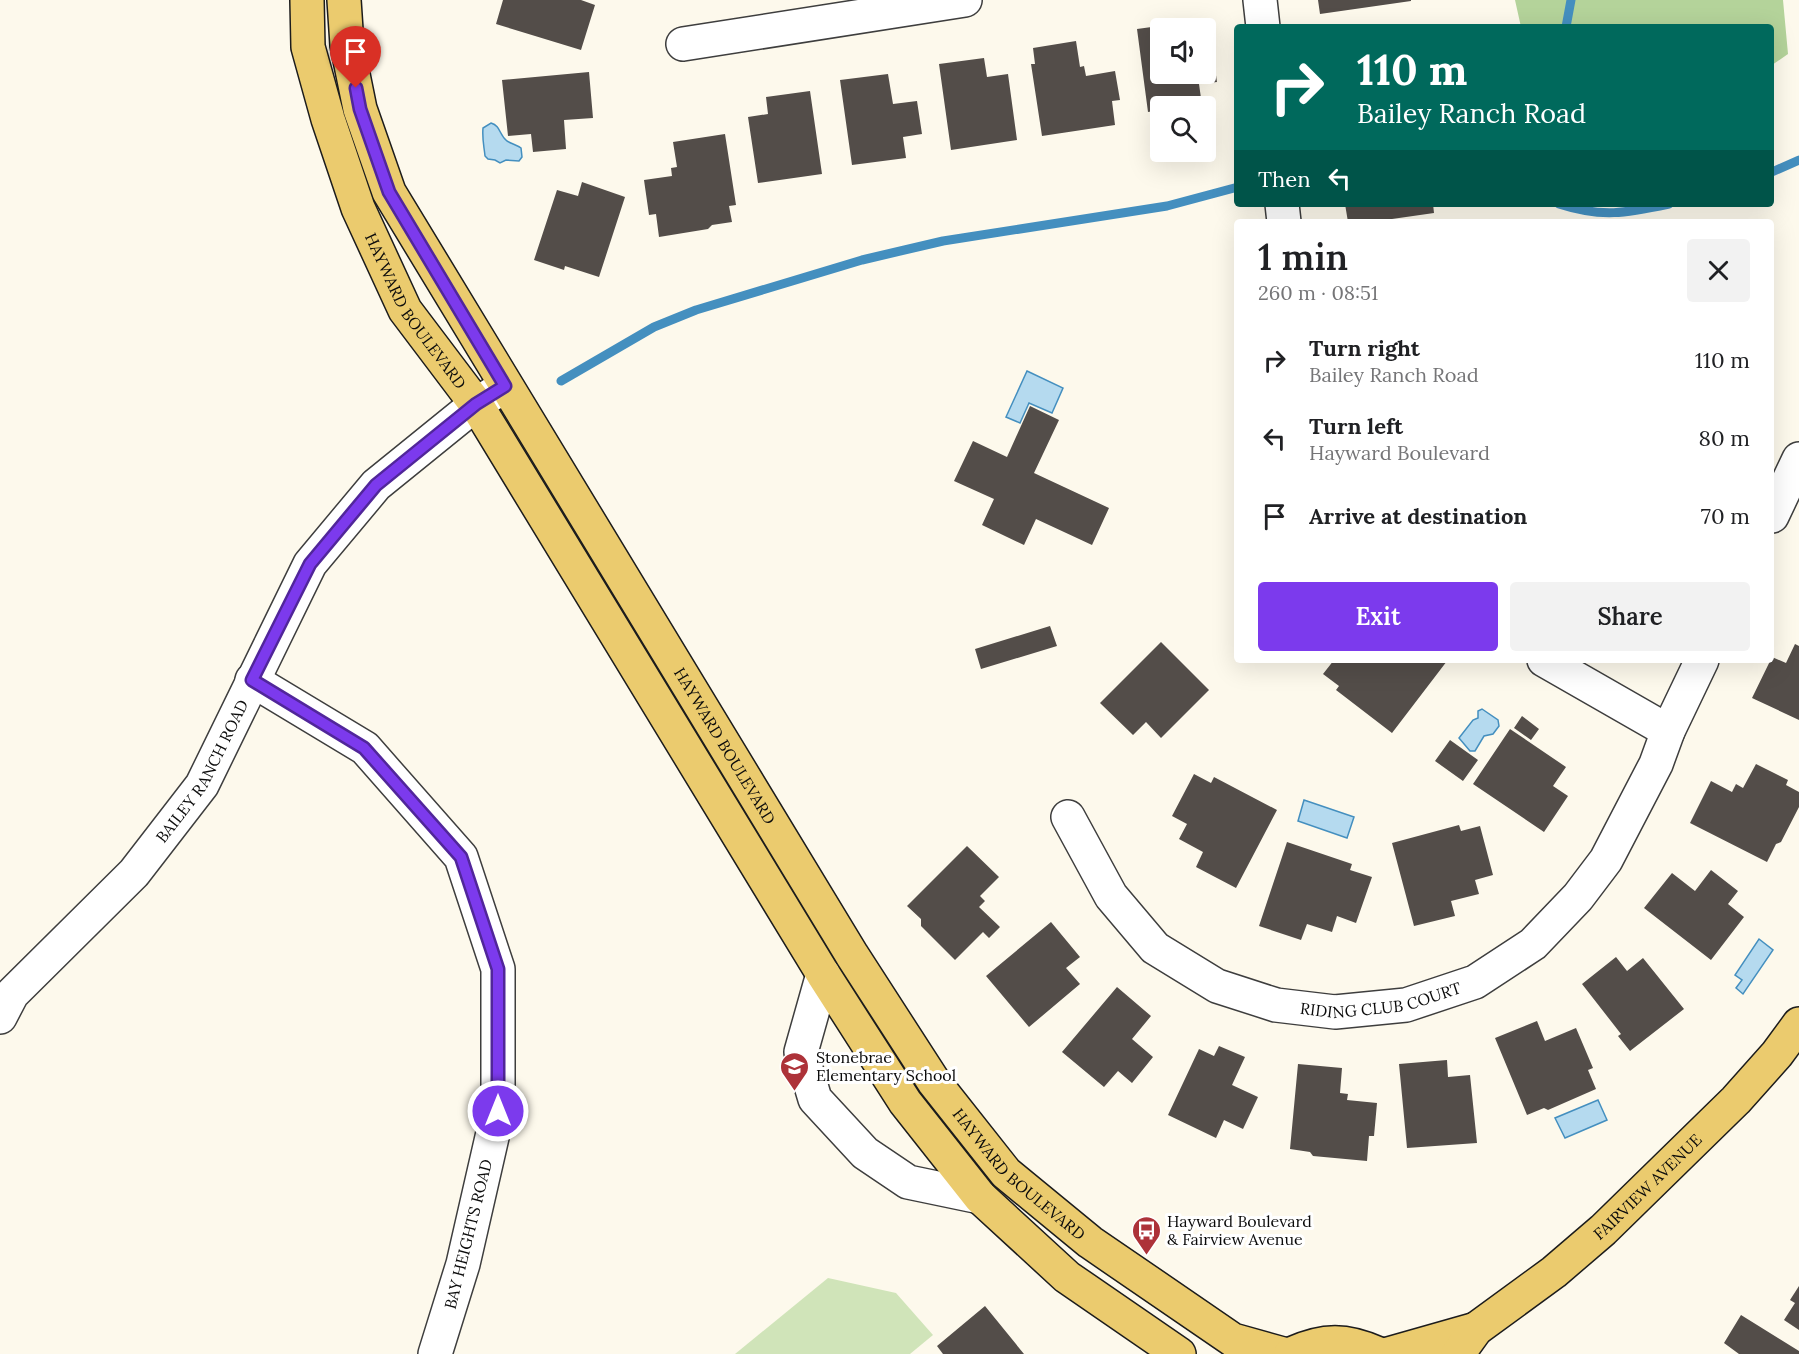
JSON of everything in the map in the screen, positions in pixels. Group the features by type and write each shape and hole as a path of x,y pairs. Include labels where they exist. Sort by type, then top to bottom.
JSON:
{"main road":[{"name":"HAYWARD BOULEVARD","path":"307,0 308,47 328,119 358,208 405,310 476,404 823,974 905,1102 980,1197 1067,1277 1179,1354"},
{"name":"HAYWARD BOULEVARD","path":"344,0 347,45 360,109 389,192 852,955 934,1082 1006,1173 1090,1242 1233,1340 1283,1354"},
{"name":"FAIRVIEW AVENUE","path":"1388,1354 1467,1341 1554,1272 1603,1230 1736,1100 1777,1054 1799,1024"},
{"path":"1291,1354 1311,1345 1335,1342 1360,1345 1379,1354"}],"street":[{"path":"683,45 965,0"},
{"path":"1260,0 1263,24"},
{"name":"BAILEY RANCH ROAD","path":"4,998 134,873 202,784 310,564 376,485 476,404 505,386"},
{"path":"1774,512 1799,459"},
{"path":"1548,663 1664,741"},
{"name":"RIDING CLUB COURT","path":"1068,817 1111,896 1155,948 1217,986 1276,1005 1335,1012 1406,1005 1476,982 1533,944 1578,897 1606,860 1701,663"},
{"name":"BAY HEIGHTS ROAD","path":"252,680 364,748 461,857 498,969 498,1111 464,1264 435,1354"},
{"path":"823,974 801,1052 815,1099 865,1153 908,1182 980,1197"}],"green space":[{"path":"1515,0 1783,0 1788,54 1774,64 1774,24 1520,24"},
{"path":"828,1278 896,1293 933,1335 910,1354 735,1354"}],"water":[{"path":"491,123 497,126 507,141 521,148 522,157 519,161 506,160 500,163 485,156 483,128"},
{"path":"1027,371 1063,388 1052,413 1029,403 1020,423 1006,417"},
{"path":"1482,709 1498,720 1499,726 1493,734 1484,736 1475,751 1470,751 1459,738 1473,720 1478,718 1478,711"},
{"path":"1304,800 1354,817 1347,838 1298,821"},
{"path":"1759,939 1773,950 1743,994 1736,988 1742,980 1735,975"},
{"path":"1598,1100 1607,1120 1565,1138 1555,1118"}],"building":[{"path":"503,0 581,0 595,5 581,50 496,24"},
{"path":"1318,0 1411,0 1411,1 1320,14"},
{"path":"1150,27 1150,84 1199,84 1201,96 1150,96 1150,112 1148,112 1137,29"},
{"path":"1076,41 1080,67 1084,66 1086,76 1115,71 1120,100 1112,101 1115,125 1042,136 1031,64 1035,64 1033,48"},
{"path":"984,58 987,77 1008,74 1017,140 951,150 939,64"},
{"path":"589,72 593,118 564,120 566,149 533,152 531,134 508,136 502,80"},
{"path":"888,74 893,104 917,101 922,134 903,137 906,158 852,165 840,80"},
{"path":"810,91 822,174 758,183 748,117 768,114 766,97"},
{"path":"725,134 736,205 729,206 732,222 712,225 708,229 659,237 656,214 649,215 644,180 672,176 671,168 677,167 673,142"},
{"path":"582,182 625,197 599,277 565,266 564,270 534,260 557,190 578,196"},
{"path":"1346,207 1433,207 1434,213 1392,219 1348,219"},
{"path":"1030,406 1059,420 1034,473 1109,508 1092,545 1036,519 1024,545 982,525 994,499 954,481 973,441 1007,457"},
{"path":"1050,626 1057,646 981,669 975,649"},
{"path":"1161,642 1209,690 1161,738 1146,722 1133,735 1100,703"},
{"path":"1795,644 1799,646 1799,720 1752,698 1769,663 1774,663 1774,658 1786,663"},
{"path":"1332,663 1445,663 1392,733 1336,690 1339,686 1323,674"},
{"path":"1522,716 1539,729 1531,740 1514,728"},
{"path":"1510,729 1566,767 1553,786 1568,796 1544,832 1473,784"},
{"path":"1450,740 1478,760 1463,781 1435,761"},
{"path":"1756,764 1788,780 1786,785 1799,792 1799,807 1781,842 1776,844 1767,862 1690,823 1711,781 1732,792 1736,784 1743,788"},
{"path":"1194,774 1211,783 1214,777 1277,810 1236,888 1196,867 1203,852 1179,839 1187,824 1172,816"},
{"path":"1459,825 1461,831 1480,826 1493,875 1475,880 1479,894 1451,901 1455,916 1414,926 1392,843"},
{"path":"1287,842 1352,864 1350,870 1372,877 1356,923 1337,916 1332,932 1307,924 1301,940 1259,926"},
{"path":"967,846 999,877 980,896 985,901 979,907 1000,927 989,938 983,932 955,960 921,926 921,919 907,906"},
{"path":"1711,870 1738,891 1728,904 1744,917 1711,960 1644,908 1672,873 1695,891"},
{"path":"1051,922 1080,957 1066,968 1080,984 1029,1027 986,976"},
{"path":"1616,957 1627,971 1643,958 1684,1009 1630,1051 1618,1036 1621,1034 1582,984"},
{"path":"1117,987 1151,1016 1132,1039 1153,1057 1132,1083 1118,1071 1104,1087 1062,1052"},
{"path":"1537,1021 1545,1041 1576,1028 1593,1068 1588,1070 1596,1089 1548,1110 1544,1108 1527,1115 1495,1038"},
{"path":"1219,1046 1245,1057 1232,1085 1258,1097 1243,1129 1224,1120 1216,1138 1168,1115 1199,1049 1214,1056"},
{"path":"1447,1060 1448,1077 1470,1075 1477,1143 1407,1148 1399,1064"},
{"path":"1298,1064 1342,1068 1340,1093 1348,1094 1347,1100 1377,1103 1374,1136 1369,1136 1367,1161 1313,1156 1310,1152 1290,1149"},
{"path":"1799,1286 1799,1330 1784,1320 1795,1303 1790,1300"},
{"path":"985,1306 1024,1354 943,1354 937,1346"},
{"path":"1741,1315 1799,1351 1799,1354 1739,1354 1724,1343"}],"waterway":[{"path":"1567,24 1571,0"},
{"path":"1774,171 1799,160"},
{"path":"561,381 654,327 696,310 862,260 943,241 1167,206 1234,188"},
{"path":"1570,207 1601,213 1654,207"}],"place":[{"name":"Stonebrae Elementary School","path":"795,1092"},
{"name":"Hayward Boulevard & Fairview Avenue","path":"1146,1256"}],"route":[{"path":"356,88 360,109 389,192 505,386 476,404 376,485 310,564 252,680 364,748 461,857 498,969 498,1111"}]}
